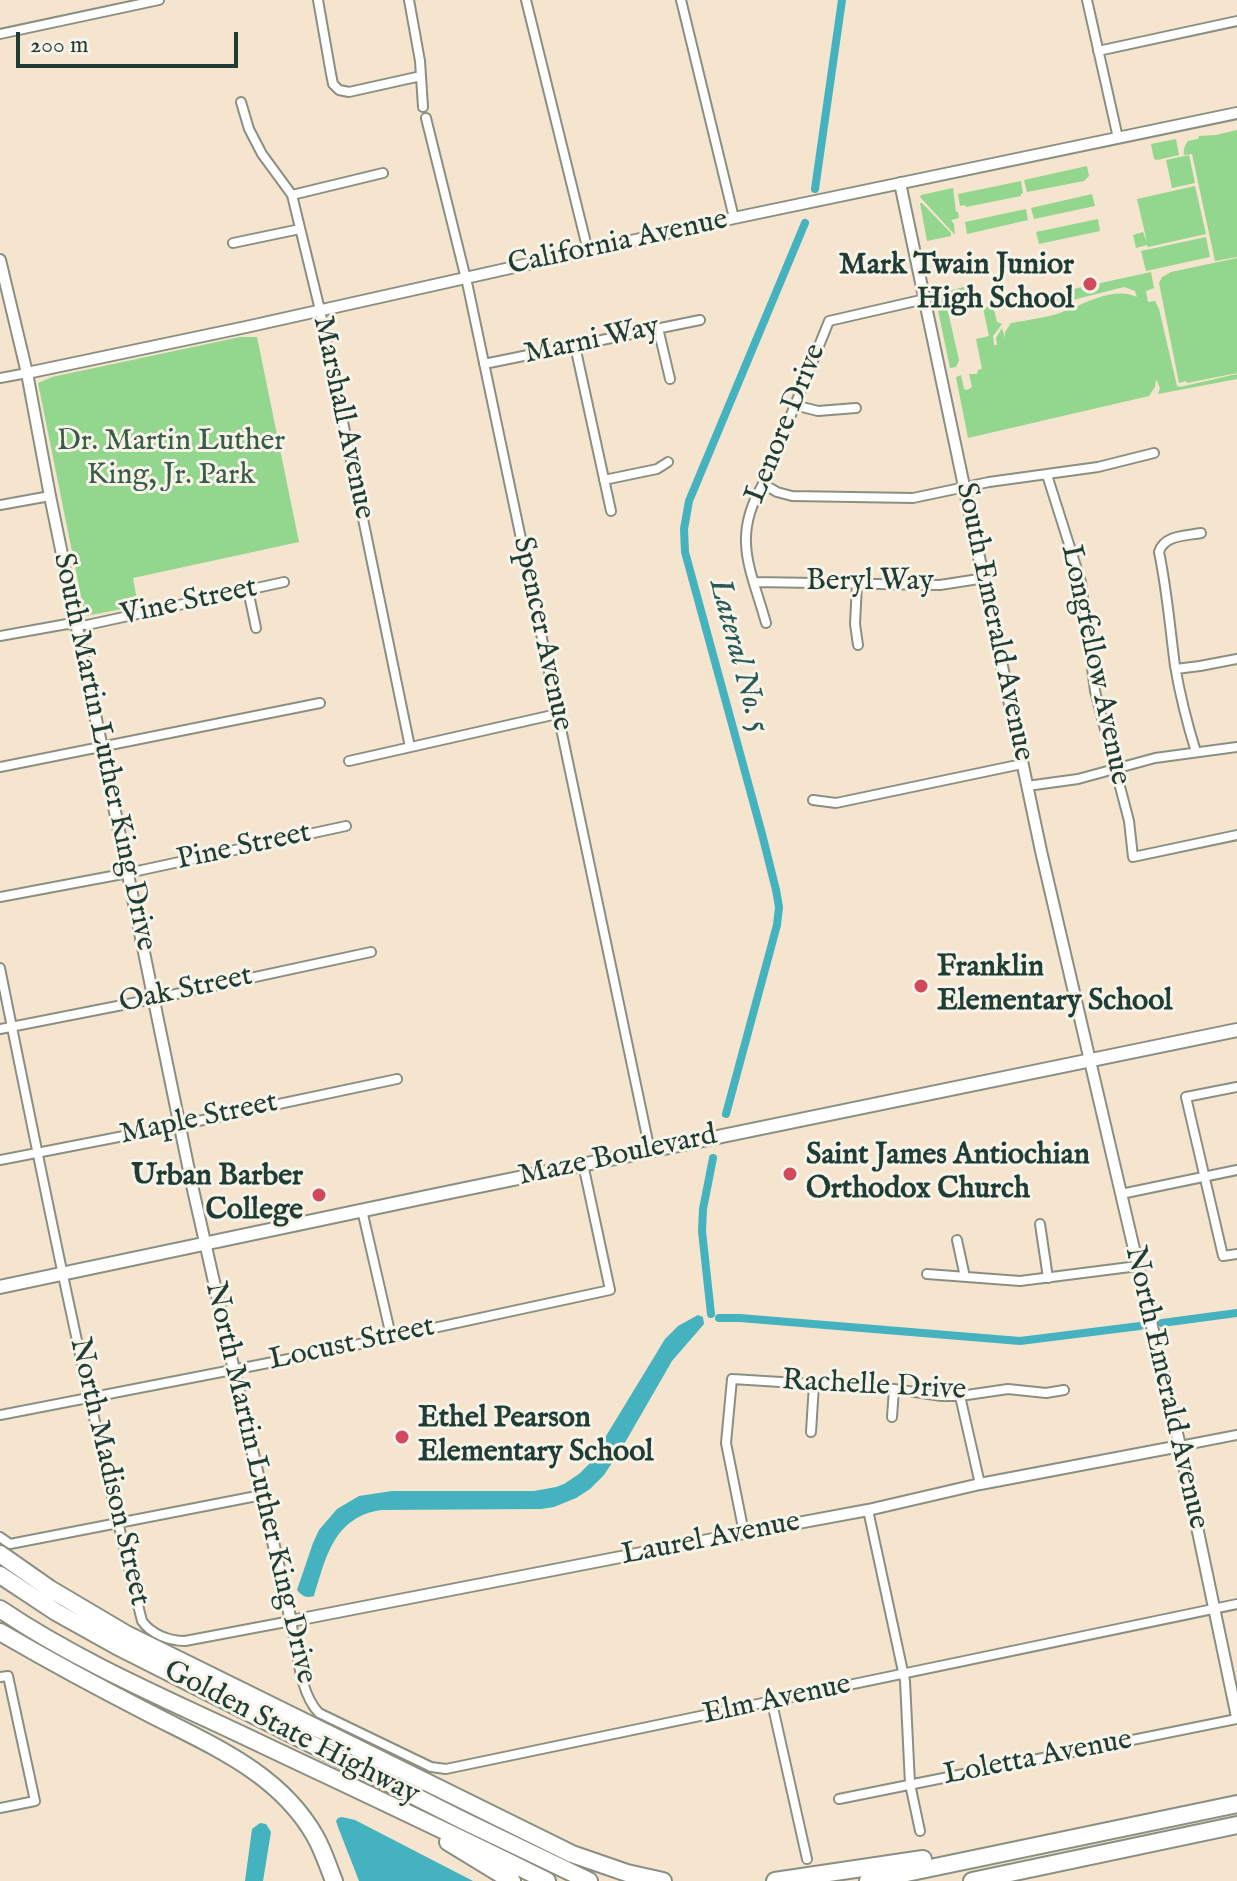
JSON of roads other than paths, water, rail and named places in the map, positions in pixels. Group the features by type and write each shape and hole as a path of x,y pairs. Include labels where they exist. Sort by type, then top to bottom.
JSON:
{"highway":[{"path":"0,1554 50,1589 126,1634 544,1840 608,1868 663,1881"},
{"name":"Golden State Highway","path":"4,1577 107,1641 589,1881"},
{"name":"Golden State Highway","path":"0,1609 83,1658 547,1881"},
{"path":"0,1619 99,1675 166,1699"},
{"path":"0,1632 255,1771 284,1797 310,1829 334,1881"},
{"path":"868,1881 1237,1804"},
{"path":"420,1818 437,1836 512,1881"},
{"path":"775,1881 1141,1823"},
{"path":"972,1881 1237,1825"}],"main road":[{"name":"Maze Boulevard","path":"0,1287 1237,1030"}],"street":[{"path":"0,34 159,0"},
{"path":"318,0 333,84 339,90 349,92 421,76"},
{"path":"409,0 418,49 423,107"},
{"path":"526,0 588,251"},
{"path":"681,0 734,218"},
{"path":"1087,0 1118,138"},
{"path":"1098,51 1237,21"},
{"name":"Marshall Avenue","path":"241,102 249,129 262,154 292,195 320,310 410,747"},
{"name":"California Avenue","path":"0,378 734,218 1237,113"},
{"name":"Spencer Avenue","path":"426,118 484,364 650,1151"},
{"path":"292,195 383,173"},
{"name":"South Emerald Avenue","path":"900,183 1022,764 1090,1060"},
{"path":"233,243 300,229"},
{"name":"South Martin Luther King Drive","path":"0,260 27,373 205,1244"},
{"name":"Lenore Drive","path":"766,623 746,552 746,525 829,321 925,299"},
{"name":"Marni Way","path":"484,364 700,320"},
{"path":"658,328 670,379"},
{"path":"575,346 611,511"},
{"path":"794,405 818,411 856,408"},
{"path":"763,484 777,492 802,496 913,498 989,482 1098,467 1154,453"},
{"path":"604,480 657,469 668,462"},
{"name":"Longfellow Avenue","path":"1047,475 1081,582 1095,691 1129,821 1133,857 1237,835"},
{"path":"0,505 50,496"},
{"path":"1196,752 1184,714 1159,552 1167,540 1201,533"},
{"name":"Beryl Way","path":"755,582 940,585 985,578"},
{"name":"Vine Street","path":"0,636 67,624 87,625 284,582"},
{"path":"857,584 855,624 858,645"},
{"path":"248,590 256,628"},
{"path":"1176,669 1237,659"},
{"path":"0,767 320,703"},
{"path":"349,761 557,714"},
{"path":"1027,786 1078,779 1155,758 1237,747"},
{"path":"813,800 836,803 1022,764"},
{"name":"Pine Street","path":"0,897 346,826"},
{"name":"Oak Street","path":"0,1029 371,952"},
{"name":"North Madison Street","path":"0,968 63,1275 142,1621 148,1629 162,1636 185,1641"},
{"name":"North Emerald Avenue","path":"1090,1060 1180,1446 1237,1718"},
{"name":"Maple Street","path":"0,1160 397,1079"},
{"path":"1237,1087 1186,1097 1223,1256 1237,1254"},
{"name":"Locust Street","path":"0,1415 233,1370 610,1290 583,1164"},
{"path":"1121,1194 1237,1170"},
{"path":"362,1210 391,1336"},
{"path":"1040,1224 1048,1278"},
{"path":"957,1240 965,1277"},
{"name":"North Martin Luther King Drive","path":"205,1244 305,1690 314,1708 325,1716"},
{"path":"927,1274 1020,1281 1138,1266"},
{"name":"Rachelle Drive","path":"744,1533 726,1443 732,1379 894,1389 942,1396 998,1390 1046,1393 1064,1390"},
{"path":"811,1432 814,1384"},
{"path":"892,1417 894,1389"},
{"path":"960,1396 980,1484"},
{"name":"Laurel Avenue","path":"185,1641 868,1510 980,1484 1237,1435"},
{"path":"0,1537 10,1544 262,1495"},
{"path":"868,1510 906,1688 910,1784 920,1831"},
{"name":"Elm Avenue","path":"325,1716 431,1767 446,1769 1237,1604"},
{"path":"0,1808 35,1801 4,1676"},
{"path":"772,1703 807,1859"},
{"name":"Loletta Avenue","path":"839,1799 1237,1718"}],"water":[{"path":"698,1315 703,1317 704,1324 672,1361 623,1446 604,1475 590,1489 554,1507 541,1509 381,1510 365,1514 352,1521 334,1541 314,1596 305,1596 297,1590 319,1530 337,1509 359,1496 392,1491 534,1491 564,1484 579,1474 589,1464 665,1339 678,1326"},
{"path":"342,1817 355,1820 473,1881 359,1881 336,1821"},
{"path":"260,1823 266,1824 271,1832 263,1881 245,1881 252,1829"}],"waterway":[{"name":"Lateral No. 5","path":"815,189 842,0"},
{"name":"Lateral No. 5","path":"726,1114 777,925 779,907 685,552 684,529 689,501 805,223"},
{"path":"711,1314 702,1231 713,1158"},
{"path":"1162,1323 1237,1313"},
{"path":"719,1318 1020,1341 1140,1326"}],"place":[{"name":"Mark Twain Junior High School","path":"1090,284"},
{"name":"Franklin Elementary School","path":"921,986"},
{"name":"Saint James Antiochian Orthodox Church","path":"790,1174"},
{"name":"Urban Barber College","path":"319,1195"},
{"name":"Ethel Pearson Elementary School","path":"402,1437"}],"park label":[{"name":"Dr. Martin Luther King, Jr. Park","path":"171,460"}]}
